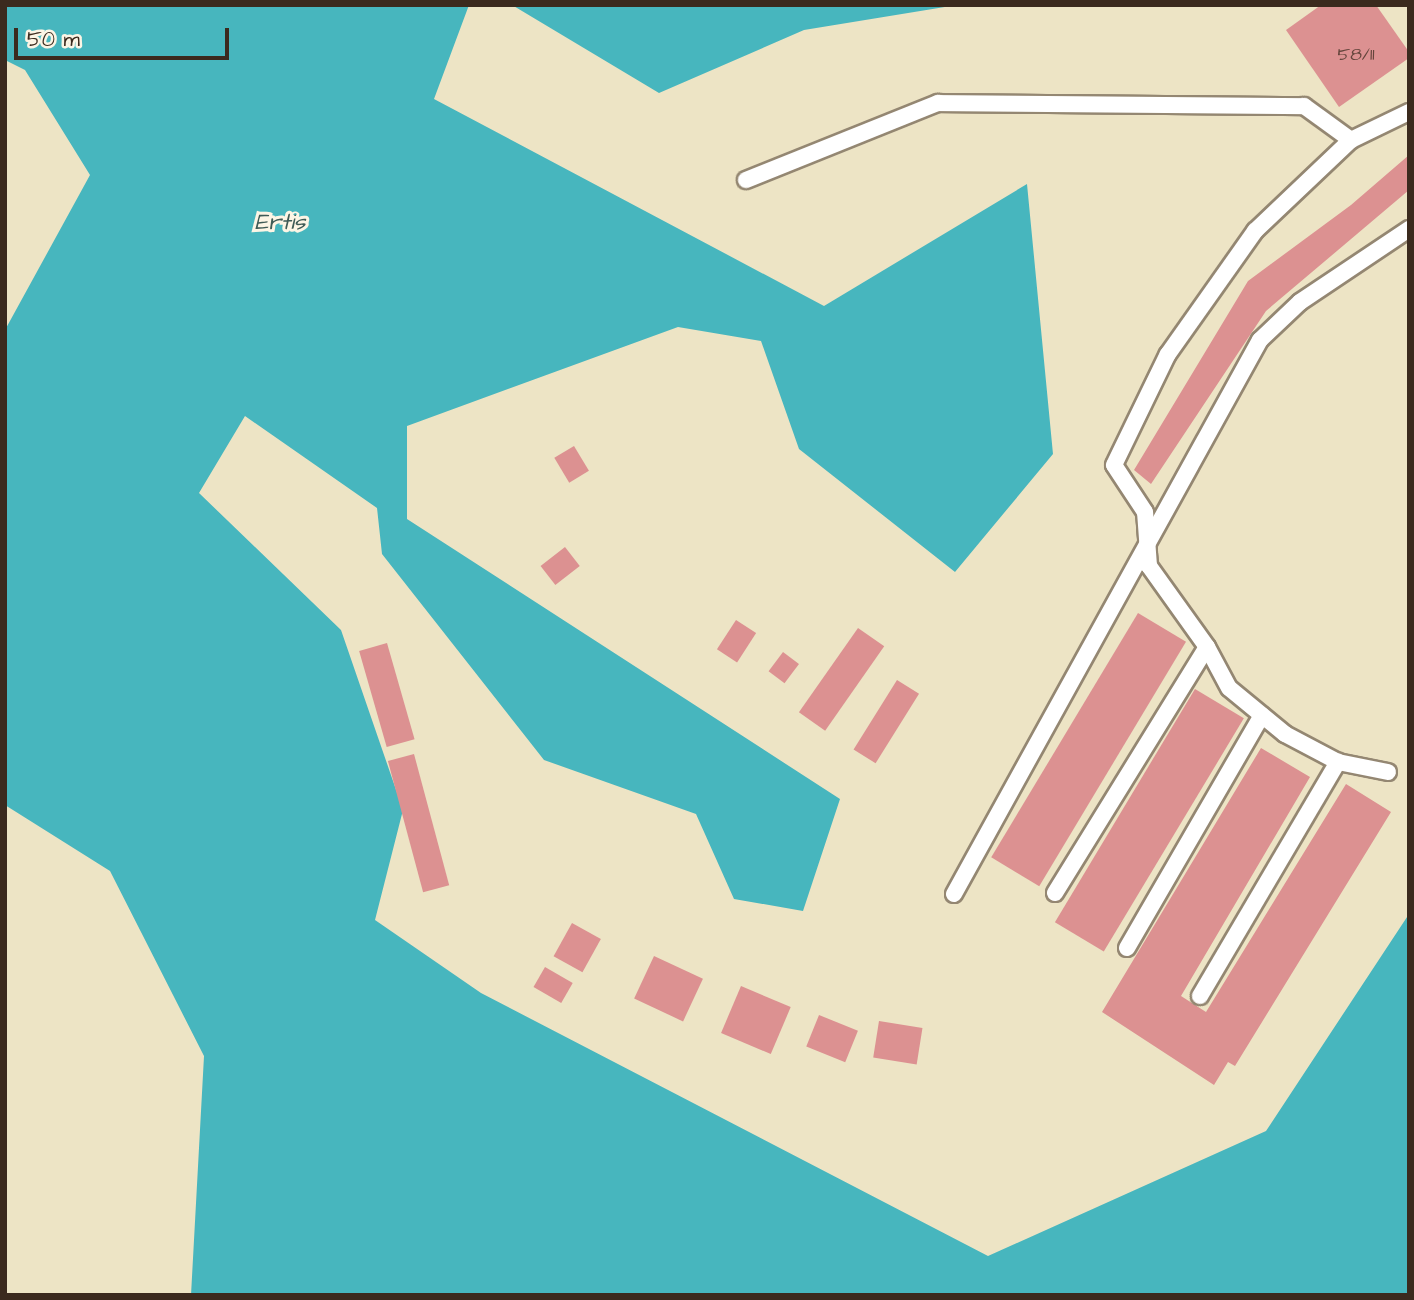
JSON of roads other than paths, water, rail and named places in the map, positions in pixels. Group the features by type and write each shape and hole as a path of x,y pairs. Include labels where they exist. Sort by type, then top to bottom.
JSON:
{"lane":[{"path":"746,180 938,103 1304,106 1351,140"},
{"path":"1388,772 1338,762 1285,734 1229,688 1207,647 1149,566 1144,512 1114,465 1168,354 1255,231 1351,140 1409,111"},
{"path":"954,894 1259,341 1300,302 1409,229"},
{"path":"1055,893 1207,647"},
{"path":"1126,948 1262,715"},
{"path":"1200,996 1338,762"}],"water":[{"name":"Ertis","path":"5,5 469,5 434,99 824,306 1027,184 1053,454 955,572 799,449 761,341 678,327 407,426 407,519 840,799 803,911 734,899 696,814 544,760 382,554 377,508 245,416 199,493 341,630 403,810 375,920 481,993 988,1256 1266,1131 1409,914 1409,1295 191,1295 204,1056 110,871 5,805 5,330 90,175 25,70 5,60"},
{"path":"512,5 957,5 804,30 659,93"}]}
